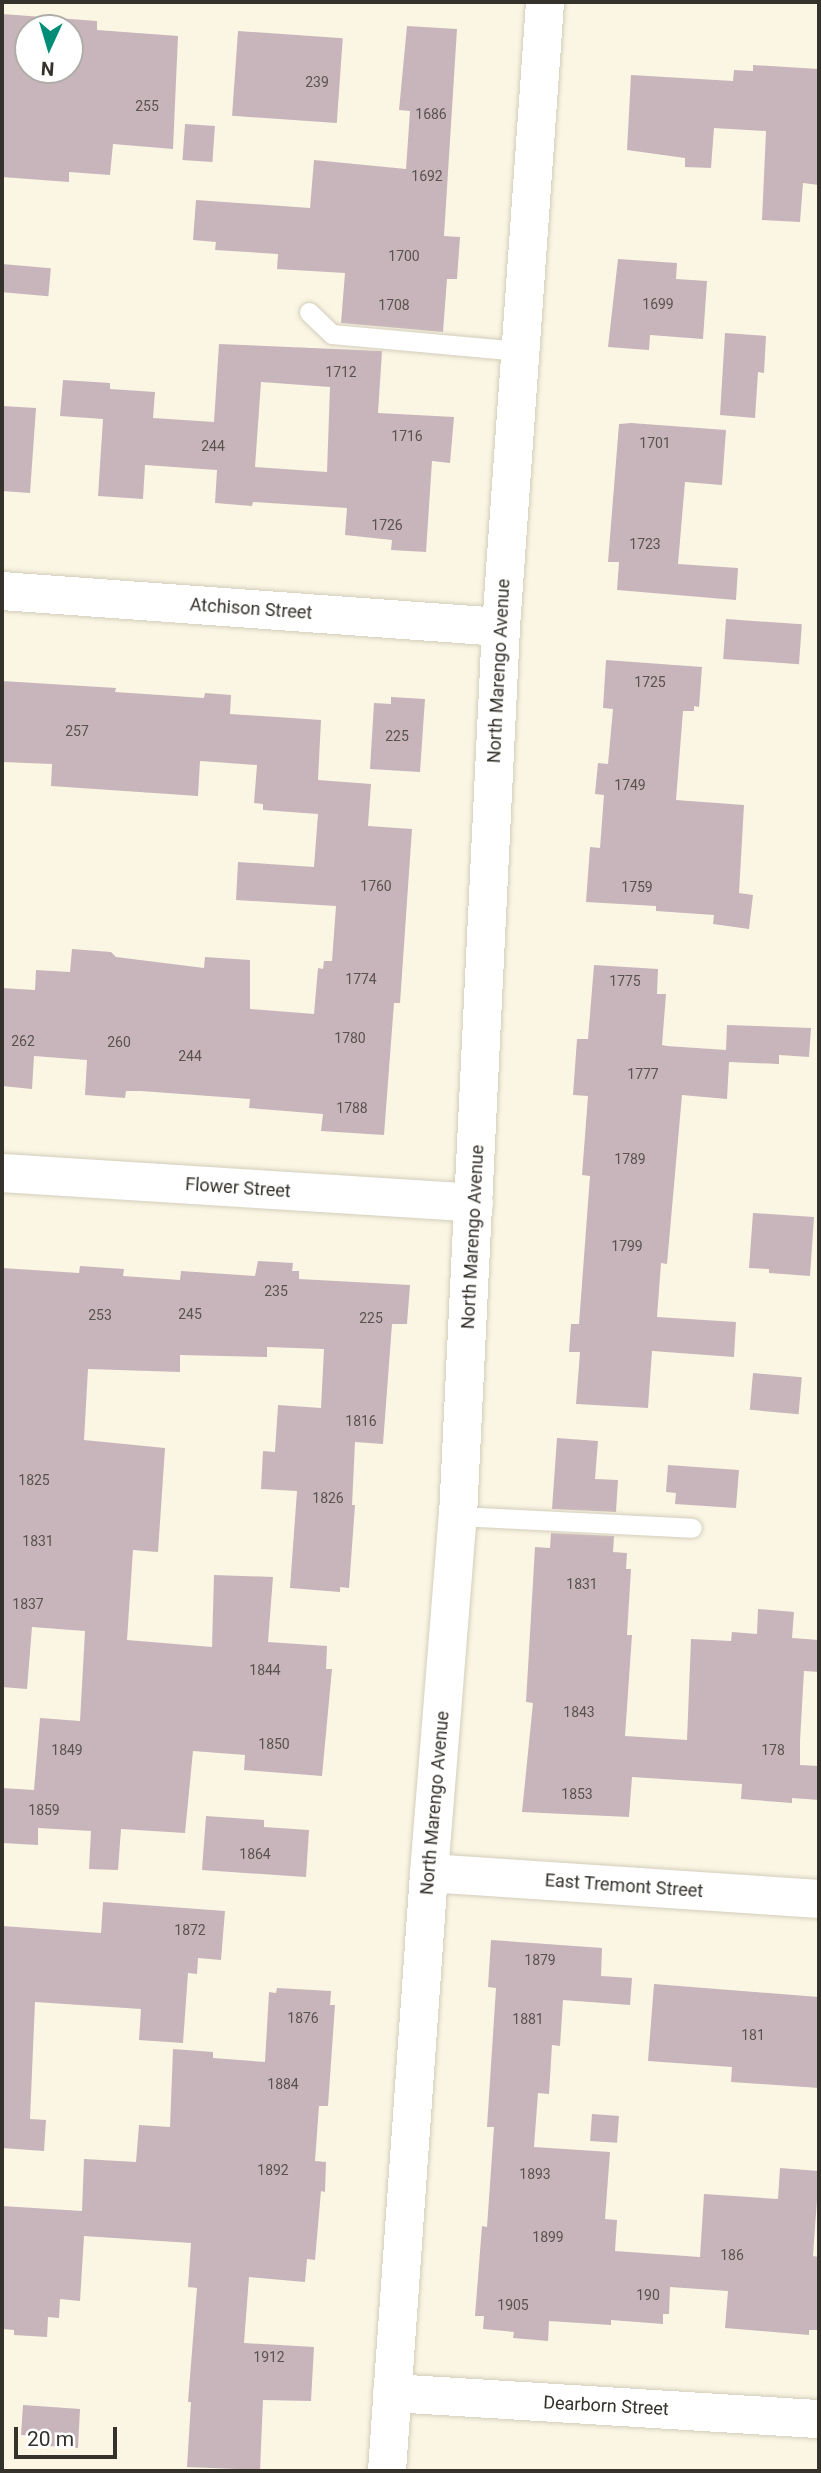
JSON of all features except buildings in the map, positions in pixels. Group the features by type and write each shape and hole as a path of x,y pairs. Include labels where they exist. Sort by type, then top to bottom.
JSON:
{"street":[{"name":"North Marengo Avenue","path":"387,2471 429,1873 458,1517 501,626 545,2"},
{"name":"Atchison Street","path":"2,591 501,626"},
{"name":"Flower Street","path":"2,1173 474,1203"},
{"name":"East Tremont Street","path":"429,1873 819,1899"},
{"name":"Dearborn Street","path":"392,2393 819,2419"}],"lane":[{"path":"309,312 332,334 519,351"},
{"path":"458,1517 692,1528"}]}
